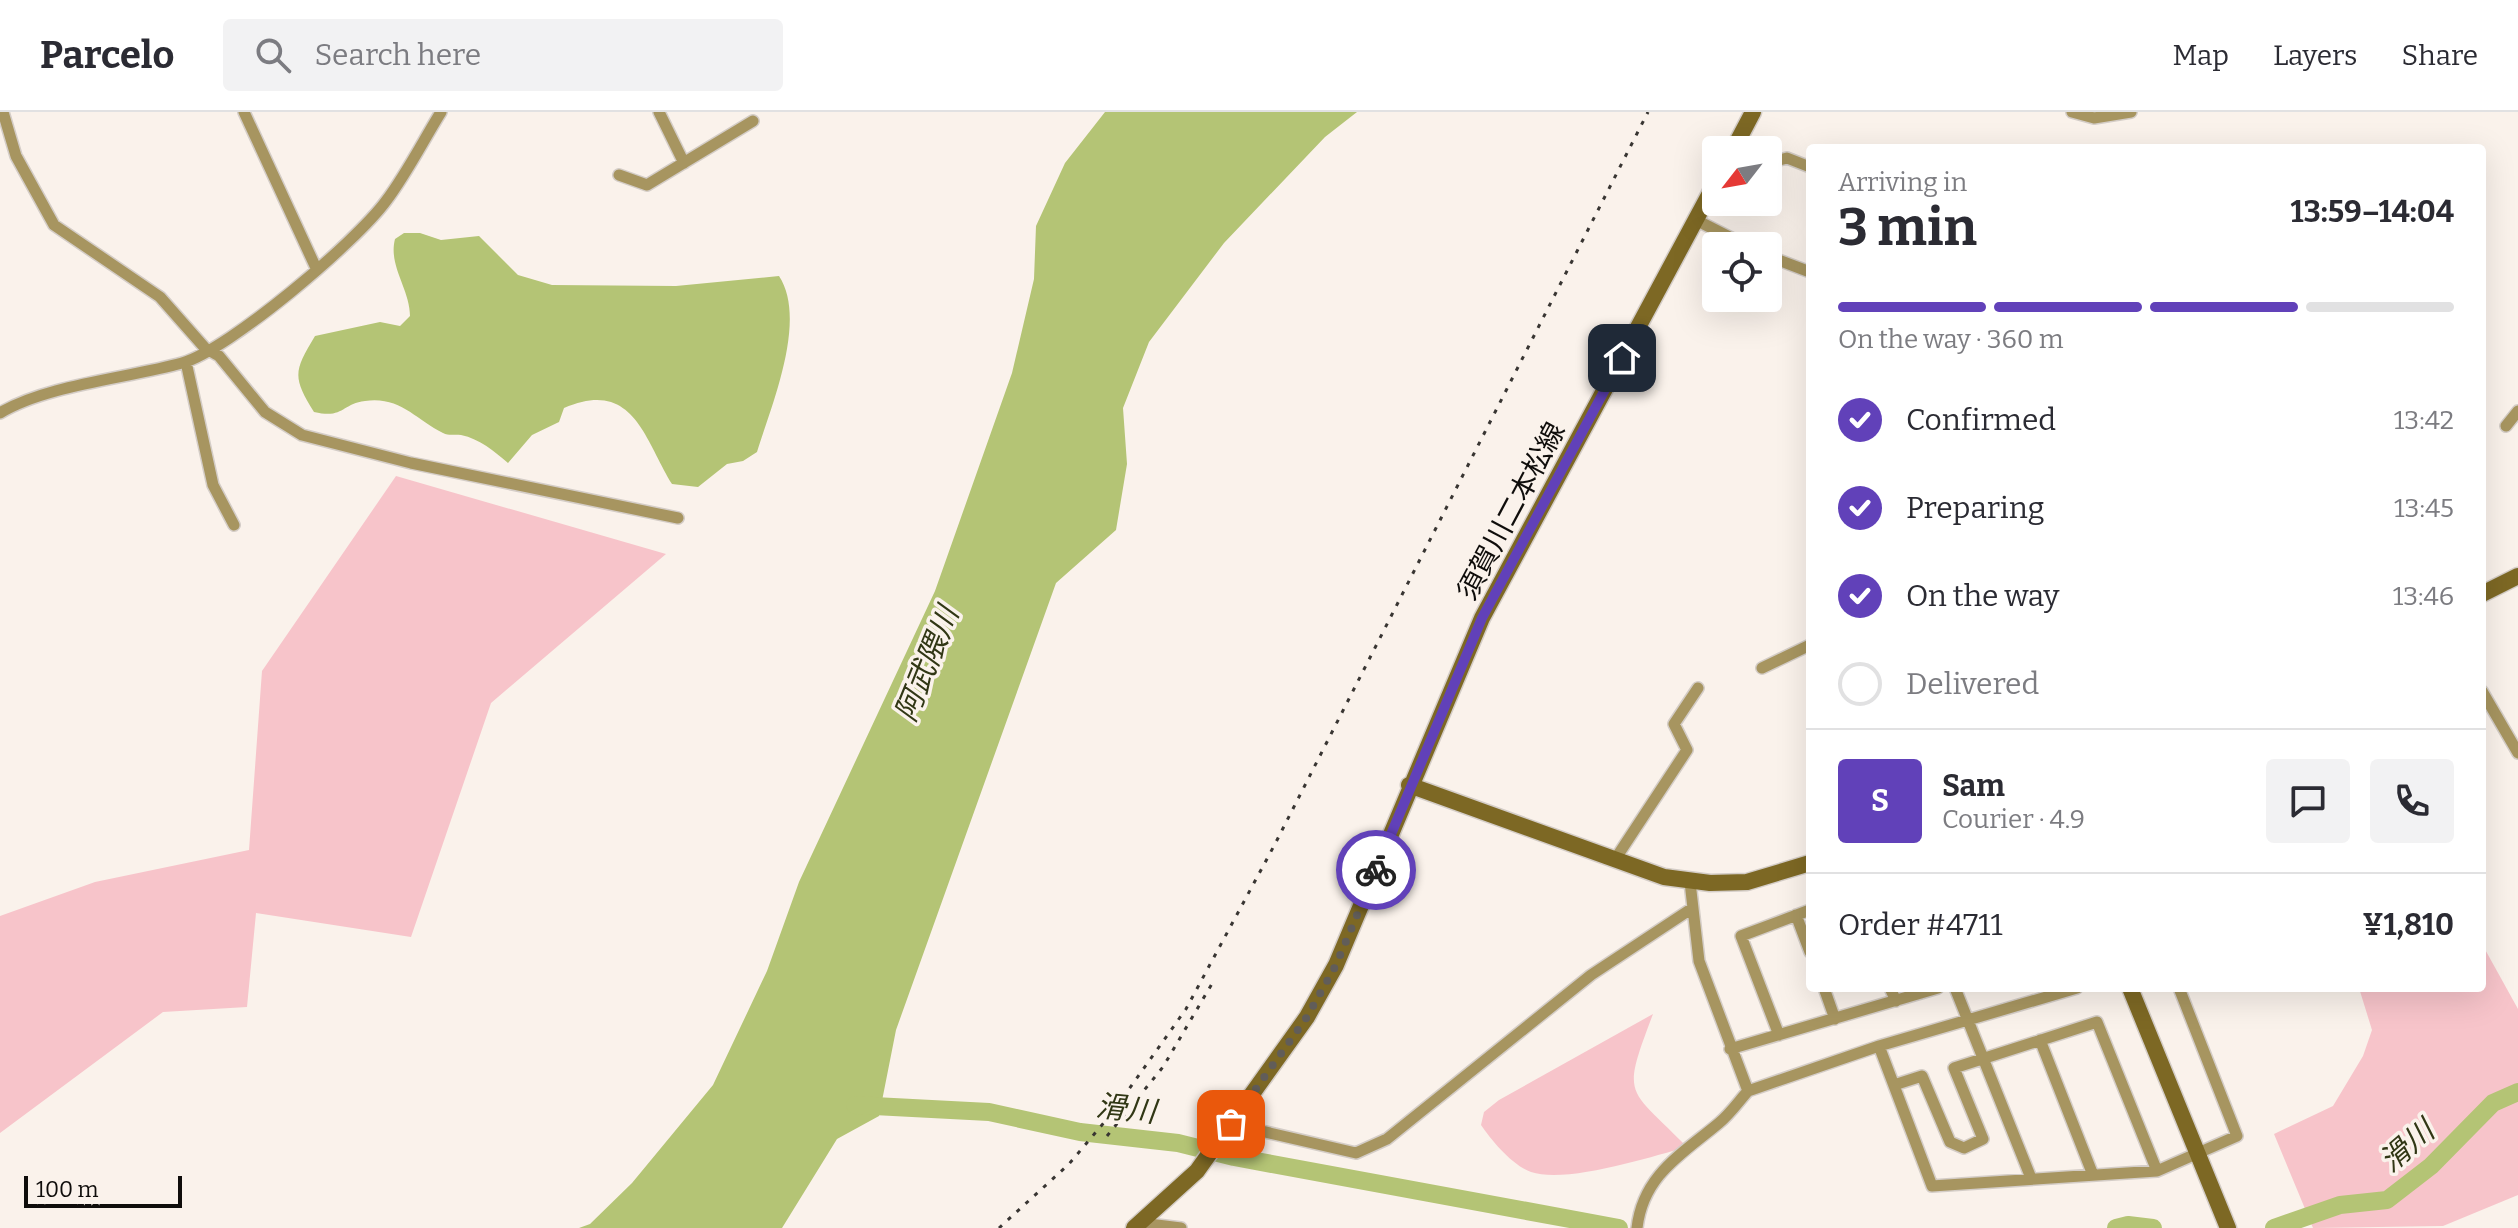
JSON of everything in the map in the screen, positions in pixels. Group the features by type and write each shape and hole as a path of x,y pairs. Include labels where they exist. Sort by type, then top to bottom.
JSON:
{"main road":[{"path":"1740,136 1753,112"},
{"name":"須賀川二本松線","path":"1137,1226 1197,1171 1307,1017 1336,965 1409,785 1482,618 1702,209"},
{"path":"2486,592 2518,576"},
{"path":"1409,785 1614,861 1690,882 1747,882 1806,864"},
{"path":"2132,992 2228,1228"}],"street":[{"path":"3,112 16,156 54,225 160,297 265,412 302,435 440,470 678,518"},
{"path":"244,112 316,268"},
{"path":"0,413 34,397 186,362 212,351 316,268 385,202 441,112"},
{"path":"659,112 684,163"},
{"path":"2072,112 2094,118 2131,112"},
{"path":"619,175 645,186 753,121"},
{"path":"1782,159 1787,158 1806,165"},
{"path":"1696,220 1720,232"},
{"path":"1782,261 1806,270"},
{"path":"186,362 213,485 234,525"},
{"path":"2506,426 2518,411"},
{"path":"1762,668 1806,647"},
{"path":"1614,861 1687,750 1674,724 1698,688"},
{"path":"2486,698 2518,753"},
{"path":"1690,882 1699,961 1748,1091"},
{"path":"1229,1127 1356,1153 1367,1150 1387,1139 1602,967 1691,909"},
{"path":"1779,1035 1741,936 1806,911"},
{"path":"1796,915 1806,941"},
{"path":"1825,992 1835,1019"},
{"path":"1892,992 1896,1001"},
{"path":"1730,1049 1925,992"},
{"path":"1957,992 2031,1178"},
{"path":"1637,1228 1645,1196 1657,1175 1677,1154 1721,1121 1748,1091 1879,1046 2063,992"},
{"path":"1879,1046 1932,1186 2157,1171 2237,1136 2181,992"},
{"path":"1894,1085 1922,1076 1950,1142 1964,1148 1983,1139 1954,1068 2097,1022 2157,1171"},
{"path":"2040,1040 2093,1175"},
{"path":"1137,1226 1181,1228"}],"shaded area":[{"path":"396,476 666,554 491,703 411,937 256,913 247,1007 163,1012 0,1133 0,916 95,882 249,850 262,671"},
{"path":"2486,951 2518,1009 2518,1195 2443,1226 2313,1228 2274,1134 2333,1106 2363,1056 2372,1030 2360,992 2486,992"},
{"path":"1653,1014 1636,1062 1636,1090 1641,1101 1687,1147 1608,1168 1546,1175 1531,1172 1517,1164 1481,1125 1484,1112 1499,1100"}],"water":[{"name":"阿武隈川","path":"1105,112 1357,112 1325,137 1224,243 1149,342 1123,408 1127,464 1116,530 1056,583 896,1030 879,1116 837,1139 782,1228 579,1228 590,1224 632,1183 713,1085 767,971 799,882 935,591 1012,373 1034,279 1036,226 1065,163"},
{"path":"404,233 420,233 441,240 479,236 518,275 552,285 676,286 779,276 787,294 790,316 788,339 778,388 757,452 743,461 727,464 698,487 672,484 633,418 621,407 606,401 587,401 564,408 559,422 532,435 508,463 481,442 443,433 388,402 365,401 331,414 314,412 302,390 298,374 315,336 380,322 400,326 410,316 407,296 394,259 395,239"}],"waterway":[{"name":"滑川","path":"2274,1228 2340,1205 2387,1200 2431,1166 2493,1103 2518,1092"},
{"name":"滑川","path":"855,1105 989,1112 1080,1132 1178,1143 1234,1157 1619,1228"},
{"name":"滑川","path":"2116,1228 2128,1225 2153,1228"}],"railway":[{"path":"999,1228 1069,1164 1112,1113 1186,1009 1275,844 1648,112"},
{"path":"1107,1136 1163,1067 1213,982"}],"way so far":[{"path":"1231,1124 1307,1017 1336,965 1376,870"}],"route":[{"path":"1376,870 1409,785 1482,618 1622,358"}]}
